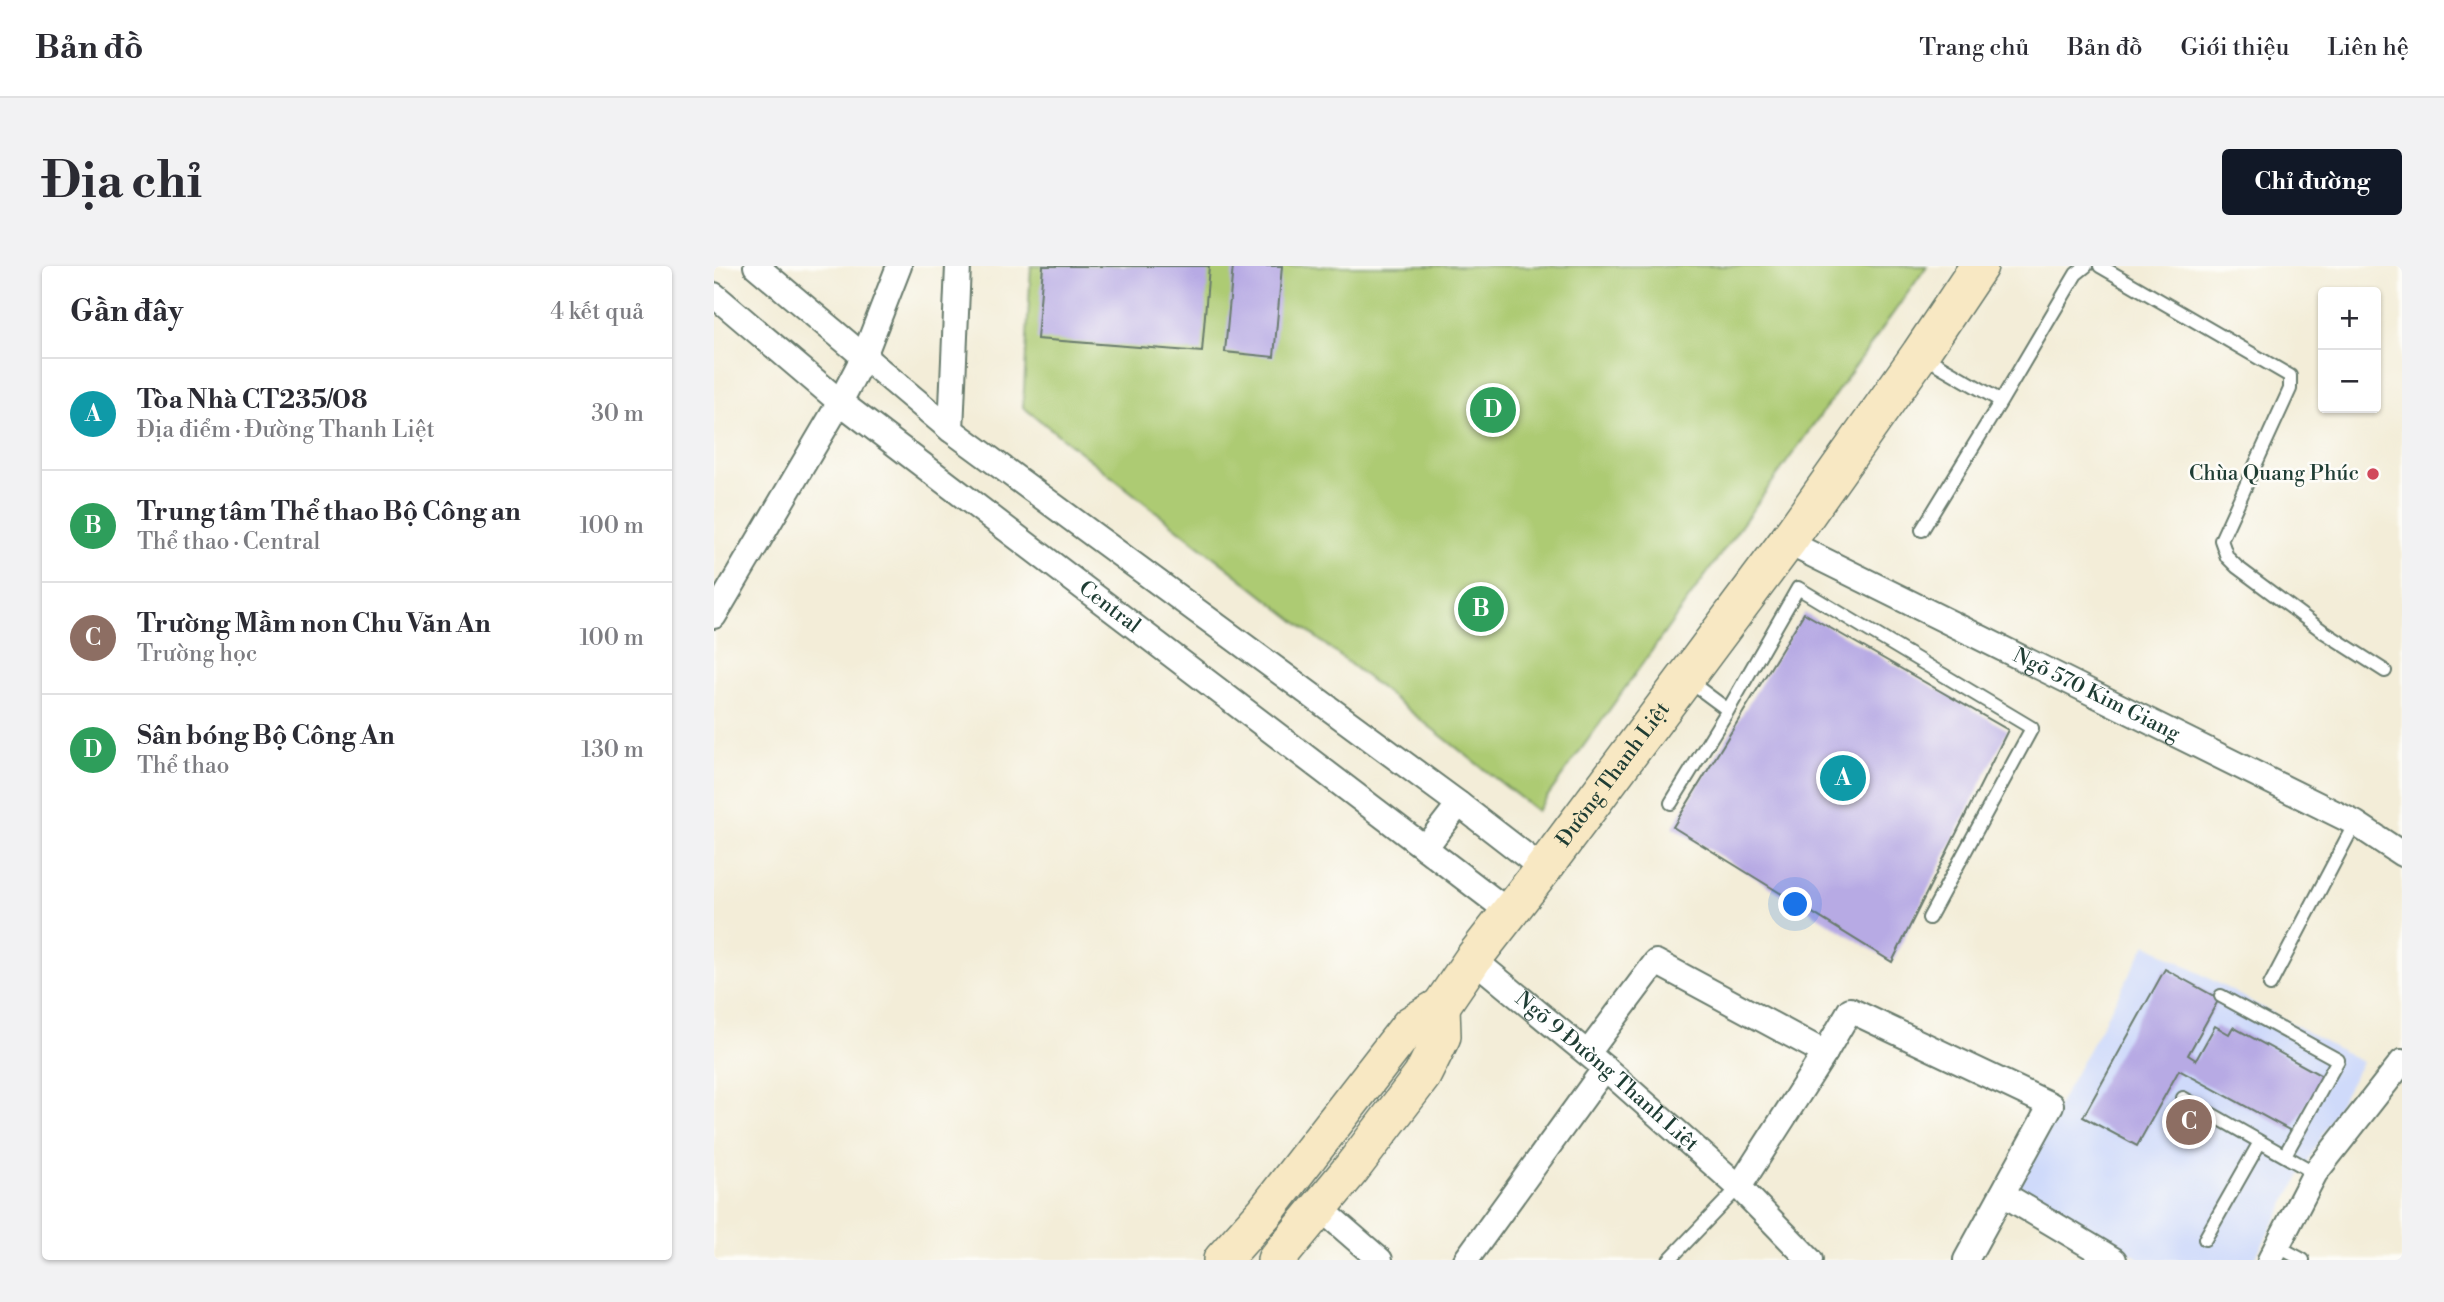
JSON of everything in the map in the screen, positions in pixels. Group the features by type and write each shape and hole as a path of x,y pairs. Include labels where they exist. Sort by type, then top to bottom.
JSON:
{"street":[{"path":"756,266 951,430 1544,869"},
{"path":"716,606 840,402 864,356 899,266"},
{"path":"951,430 958,266"},
{"name":"Đường Thanh Liệt","path":"1222,1260 1265,1212 1410,1025 1441,1006 1787,542 1979,266"},
{"name":"Central","path":"714,295 840,402 1509,912"},
{"name":"Ngõ 570 Kim Giang","path":"1787,542 2355,822 2402,854"},
{"path":"1425,848 1459,804"},
{"name":"Ngõ 9 Đường Thanh Liệt","path":"1473,960 1597,1061 1739,1187 1810,1260"},
{"path":"1466,1260 1597,1061 1656,962 1825,1053"},
{"path":"1276,1260 1352,1168 1422,1076 1442,1036 1441,1006"},
{"path":"1739,1187 1850,1010 2051,1105 1966,1260"},
{"path":"2273,1253 2315,1173 2402,1062"},
{"path":"2003,1194 2114,1260"},
{"path":"1319,1207 1380,1260"}],"lane":[{"path":"1922,530 2076,274 2086,266"},
{"path":"2099,266 2290,376 2290,388 2221,540 2227,557 2237,567 2324,632 2385,671"},
{"path":"1920,354 2001,401"},
{"path":"1671,803 1798,589 2032,728 1929,918"},
{"path":"1686,679 1728,710"},
{"path":"2270,985 2355,822"},
{"path":"2221,996 2338,1060 2285,1155"},
{"path":"2183,1098 2315,1173"},
{"path":"2205,1239 2260,1142"},
{"path":"1669,1260 1739,1187"},
{"path":"2273,1253 2303,1260"}],"shaded area":[{"path":"2146,944 2362,1062 2254,1260 2142,1260 2016,1183"}],"green space":[{"path":"1031,266 1927,266 1537,811 1023,407"}],"building":[{"path":"1043,266 1209,266 1202,352 1037,339"},
{"path":"1233,266 1282,266 1274,357 1225,352"},
{"path":"1804,613 2008,730 1892,962 1673,827"},
{"path":"2165,969 2219,999 2188,1055 2196,1060 2215,1026 2229,1034 2233,1027 2322,1076 2291,1131 2179,1070 2137,1146 2083,1117"}],"place":[{"name":"Sân bóng Bộ Công An","path":"1493,410"},
{"name":"Chùa Quang Phúc","path":"2373,474"},
{"name":"Trung tâm Thể thao Bộ Công an","path":"1481,609"},
{"name":"Tòa Nhà CT235/08","path":"1843,778"},
{"name":"Trường Mầm non Chu Văn An","path":"2189,1122"}]}
